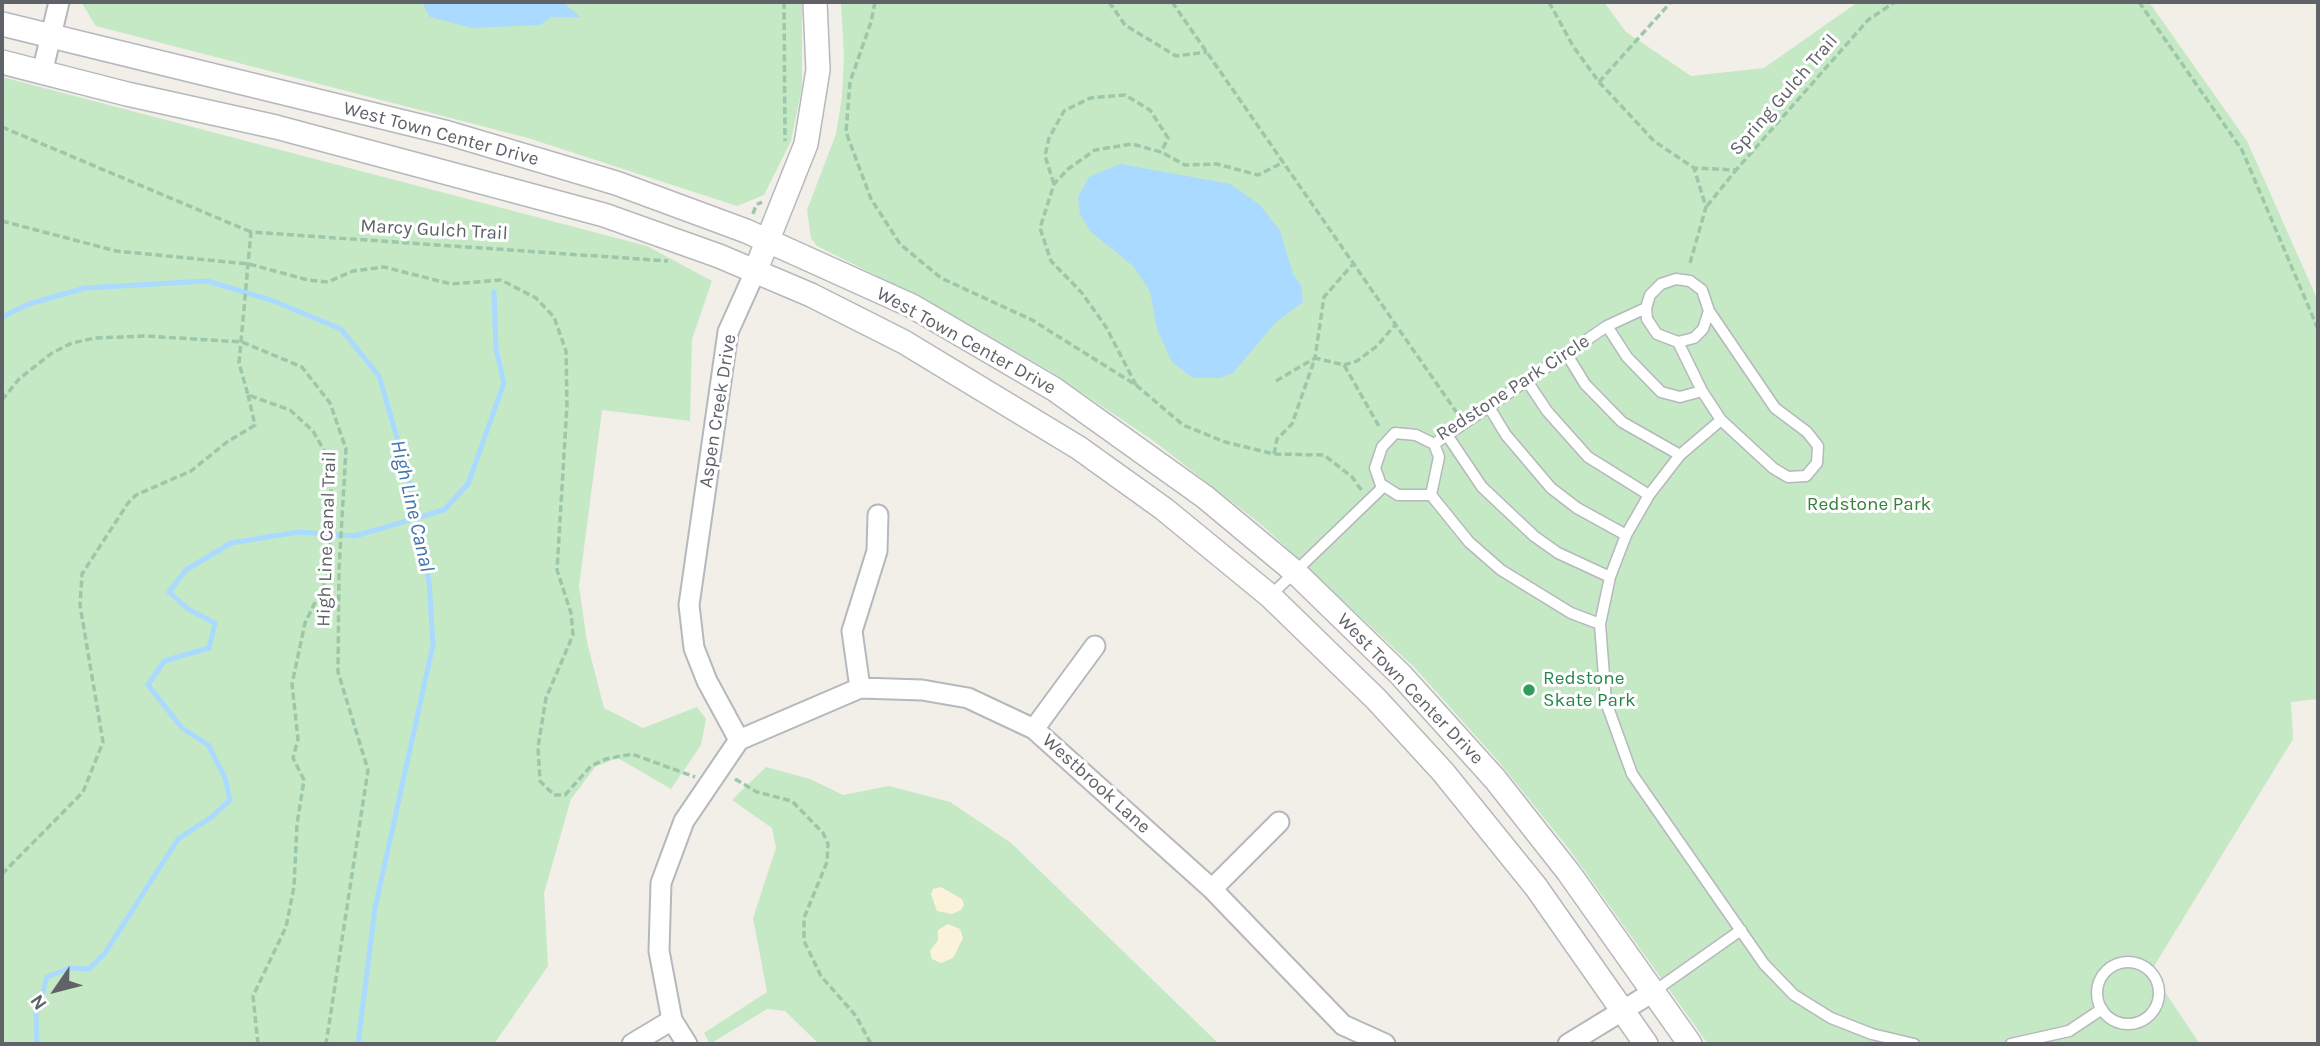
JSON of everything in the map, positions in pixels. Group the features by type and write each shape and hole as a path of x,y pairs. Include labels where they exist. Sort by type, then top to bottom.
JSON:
{"street":[{"path":"42,73 59,2"},
{"name":"Aspen Creek Drive","path":"739,740 707,681 694,648 689,605 728,332 806,145 818,70 815,2"},
{"name":"West Town Center Drive","path":"2,24 448,133 616,183 746,230 912,306 1054,389 1205,496 1295,572 1401,675 1495,779 1569,873 1690,1044"},
{"name":"West Town Center Drive","path":"2,62 276,127 525,191 642,228 755,272 811,295 904,342 1079,448 1164,509 1270,596 1376,699 1443,772 1536,887 1646,1044"},
{"path":"860,688 852,631 877,551 878,515"},
{"path":"1034,729 1095,646"},
{"name":"Westbrook Lane","path":"739,740 860,688 922,690 968,698 1034,729 1212,889 1343,1025 1385,1044"},
{"path":"687,1044 672,1020 659,951 661,883 684,821 739,740"},
{"path":"1212,889 1279,822"},
{"path":"1568,1044 1653,992"},
{"path":"632,1044 672,1020"}],"lane":[{"name":"Redstone Park Circle","path":"1382,488 1375,468 1382,447 1395,433 1416,435 1434,444 1607,326 1646,308 1650,295 1661,284 1676,279 1690,281 1702,290 1709,311 1775,408 1807,432 1818,446 1817,463 1807,476 1788,477 1773,467 1721,420"},
{"path":"1646,308 1647,319 1657,334 1678,342 1693,338 1703,330 1709,311"},
{"path":"1607,326 1627,357 1661,392 1680,397 1702,391"},
{"path":"1678,342 1702,391 1721,420 1680,455 1648,495 1626,536 1610,577 1600,624 1606,702 1632,774 1764,964 1794,995 1831,1018 1872,1034 1914,1044"},
{"path":"1566,354 1585,384 1622,422 1680,455"},
{"path":"1527,380 1547,411 1588,457 1648,495"},
{"path":"1489,407 1506,435 1551,488 1577,508 1626,536"},
{"path":"1447,435 1482,487 1534,536 1558,553 1610,577"},
{"path":"1431,495 1439,457 1434,444"},
{"path":"1270,596 1384,486 1398,495 1431,495"},
{"path":"1431,495 1469,542 1501,570 1571,613 1600,624"},
{"path":"1653,992 1741,930"},
{"path":"2134,962 2151,971 2157,981 2156,1007 2150,1016 2137,1023 2118,1023 2102,1009 2097,992 2100,980 2113,966 2134,962"},
{"path":"2011,1044 2069,1031 2102,1009"}],"path":[{"path":"784,2 785,146"},
{"path":"875,2 871,22 850,82 846,132 871,199 900,244 941,278 1031,320 1136,385 1183,425 1225,442 1274,454 1324,455 1352,477 1369,502"},
{"path":"1109,2 1125,26 1177,56 1207,52"},
{"path":"1172,2 1352,265 1457,412"},
{"path":"1549,2 1573,46 1599,82 1654,141 1694,168 1706,207"},
{"path":"1599,82 1671,2"},
{"name":"Spring Gulch Trail","path":"1694,168 1737,170 1868,20 1895,2"},
{"path":"2139,2 2242,150 2318,329"},
{"path":"1054,184 1045,156 1049,138 1064,111 1090,97 1125,95 1150,110 1168,138 1161,152"},
{"name":"Marcy Gulch Trail","path":"2,127 251,232 668,261"},
{"path":"1136,385 1106,327 1082,293 1051,261 1040,228 1054,184 1068,169 1095,150 1132,144 1161,152 1185,165 1217,164 1258,174 1284,162"},
{"path":"1690,263 1706,207 1737,170"},
{"path":"746,230 756,205 770,196"},
{"path":"2,221 116,251 249,264 308,280 328,282 354,271 383,267 451,284 493,279 514,284 547,307 566,351 567,405 557,570 571,614 573,635 546,698 538,747 540,781 554,795 565,795 591,766 606,759 632,754 711,782 727,775 757,792 784,796 801,808 823,833 828,844 827,862 804,918 804,941 821,976 856,1016 871,1044"},
{"path":"2,874 83,792 103,742 80,605 82,575 136,495 191,471 227,442 255,425 239,363 251,232"},
{"path":"1274,454 1277,439 1292,424 1315,358 1324,297 1352,265"},
{"path":"1276,381 1315,358 1344,365 1357,361 1377,346 1395,325"},
{"name":"High Line Canal Trail","path":"2,400 19,379 52,353 72,343 95,338 146,336 242,342 303,367 330,403 346,449 339,569 338,672 368,770 326,1044"},
{"path":"1344,365 1380,428"},
{"path":"248,395 263,398 290,411 313,430 330,461 332,517 327,578 305,623 292,684 298,739 293,758 304,780 297,824 294,887 286,927 253,996 258,1044"}],"green space":[{"path":"81,2 802,2 802,87 791,141 764,195 737,206 528,138 96,26"},
{"name":"Redstone Park","path":"841,2 1604,2 1626,32 1691,76 1764,68 1858,2 2149,2 2247,141 2318,301 2318,699 2291,702 2293,739 2151,971 2200,1044 1708,1044 1569,849 1499,762 1414,667 1263,526 1155,442 1050,371 937,306 817,246 811,238 807,210 836,134 842,97 844,56"},
{"path":"2,77 647,246 712,281 692,339 690,421 602,410 579,586 587,642 604,708 643,728 697,707 706,719 701,745 671,789 618,758 596,766 571,799 544,893 548,966 494,1044 2,1044"},
{"path":"766,767 810,779 843,795 889,786 950,802 1011,843 1219,1044 819,1044 785,1011 767,1009 710,1044 704,1033 767,992 753,918 776,848 772,828 732,800"}],"sand":[{"path":"941,887 962,899 964,905 961,910 952,914 937,911 931,894 933,889"},
{"path":"948,924 960,929 963,938 953,958 941,963 932,959 930,951 938,940 938,930"}],"water":[{"path":"422,2 563,2 580,17 551,17 540,25 472,28 430,17"},
{"path":"1120,164 1230,184 1260,205 1280,231 1293,274 1301,285 1303,302 1275,323 1233,373 1220,378 1193,378 1172,362 1157,329 1150,291 1133,266 1090,231 1080,214 1078,197 1089,177"}],"waterway":[{"name":"High Line Canal","path":"2,317 29,304 85,288 207,281 271,300 341,329 379,376 407,472 429,581 433,645 375,908 358,1044"},
{"path":"37,1044 36,1015 47,977 70,968 89,969 105,953 178,839 213,816 230,800 225,777 208,745 182,728 148,685 164,661 209,648 215,623 188,609 169,592 186,570 231,543 298,532 355,536 444,510 468,484 504,383 496,349 494,292"}],"place":[{"name":"Redstone Skate Park","path":"1529,690"}]}
